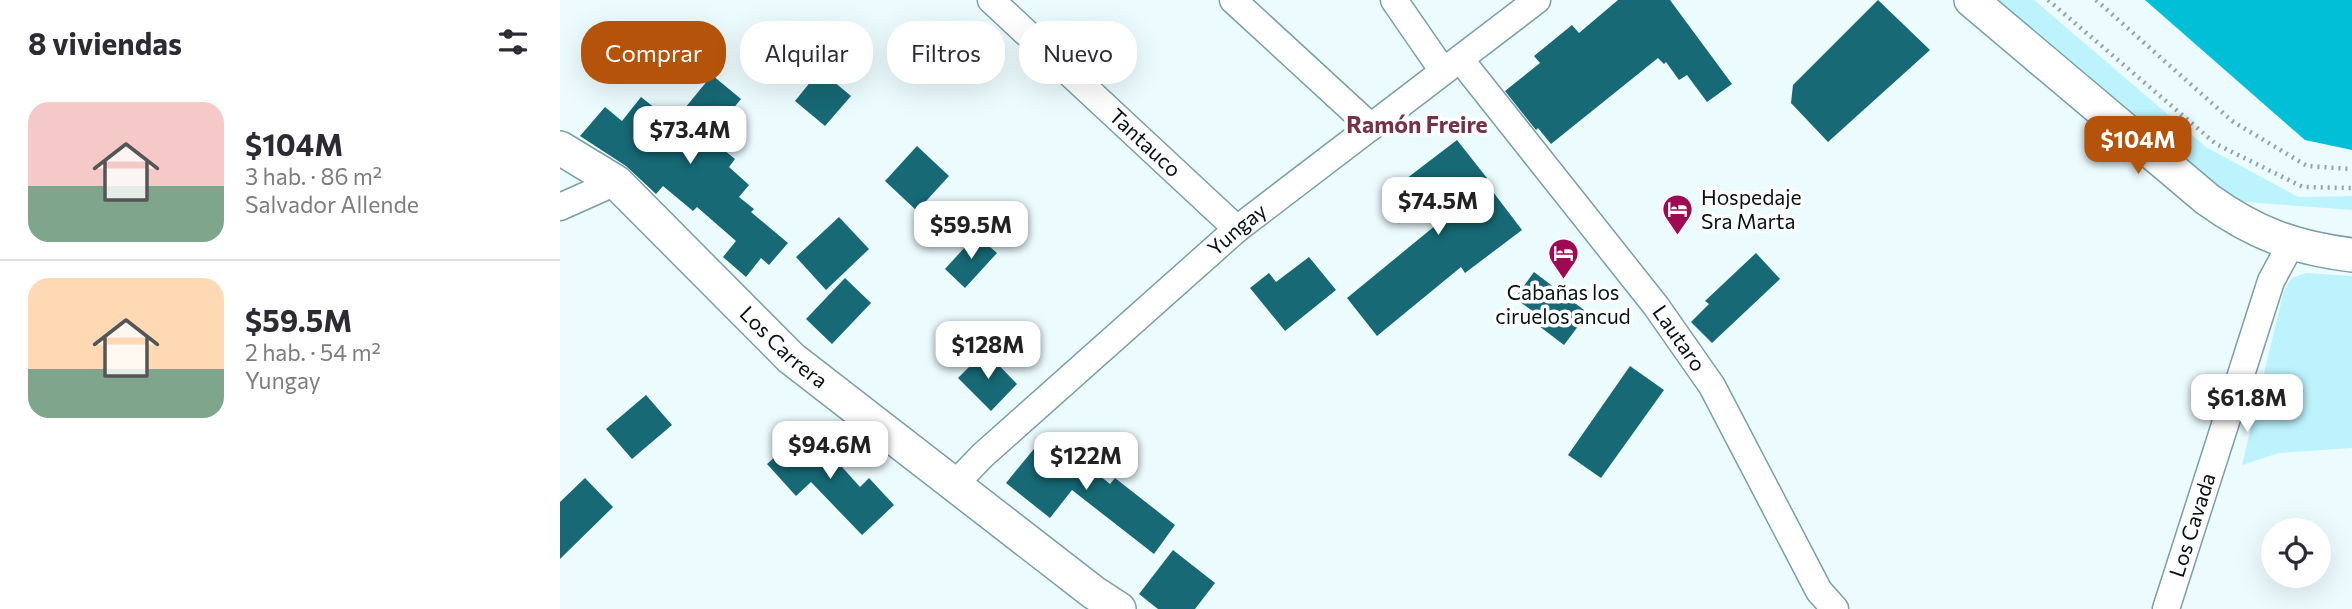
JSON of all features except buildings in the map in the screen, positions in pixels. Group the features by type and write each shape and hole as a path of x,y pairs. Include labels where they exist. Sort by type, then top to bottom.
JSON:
{"street":[{"name":"Tantauco","path":"991,0 1237,229"},
{"path":"1233,0 1371,127"},
{"name":"Lautaro","path":"1394,0 1656,306 1712,386 1819,591 1835,609"},
{"name":"Yungay","path":"955,484 983,455 1237,229 1537,0"},
{"path":"1970,0 2207,199 2251,228 2291,244 2352,255"},
{"name":"Los Carrera","path":"560,148 616,182 791,358 1093,592 1119,609"},
{"path":"560,208 616,182"},
{"name":"Los Cavada","path":"2166,609 2271,281 2291,244"}],"path":[{"path":"2048,0 2216,144 2303,187 2352,188"},
{"path":"2096,0 2232,121 2307,166 2352,169"}],"shaded area":[{"path":"1972,0 2034,0 2206,147 2298,197 2352,196 2352,210 2207,199"},
{"path":"2306,273 2352,276 2352,448 2279,453 2242,465 2284,290 2292,278"}],"water":[{"path":"2145,0 2352,0 2352,150 2305,140"}],"place":[{"name":"Hospedaje Sra Marta","path":"1678,237"},
{"name":"Cabañas los ciruelos ancud","path":"1563,280"}],"district":[{"name":"Ramón Freire","path":"1417,125"}]}
